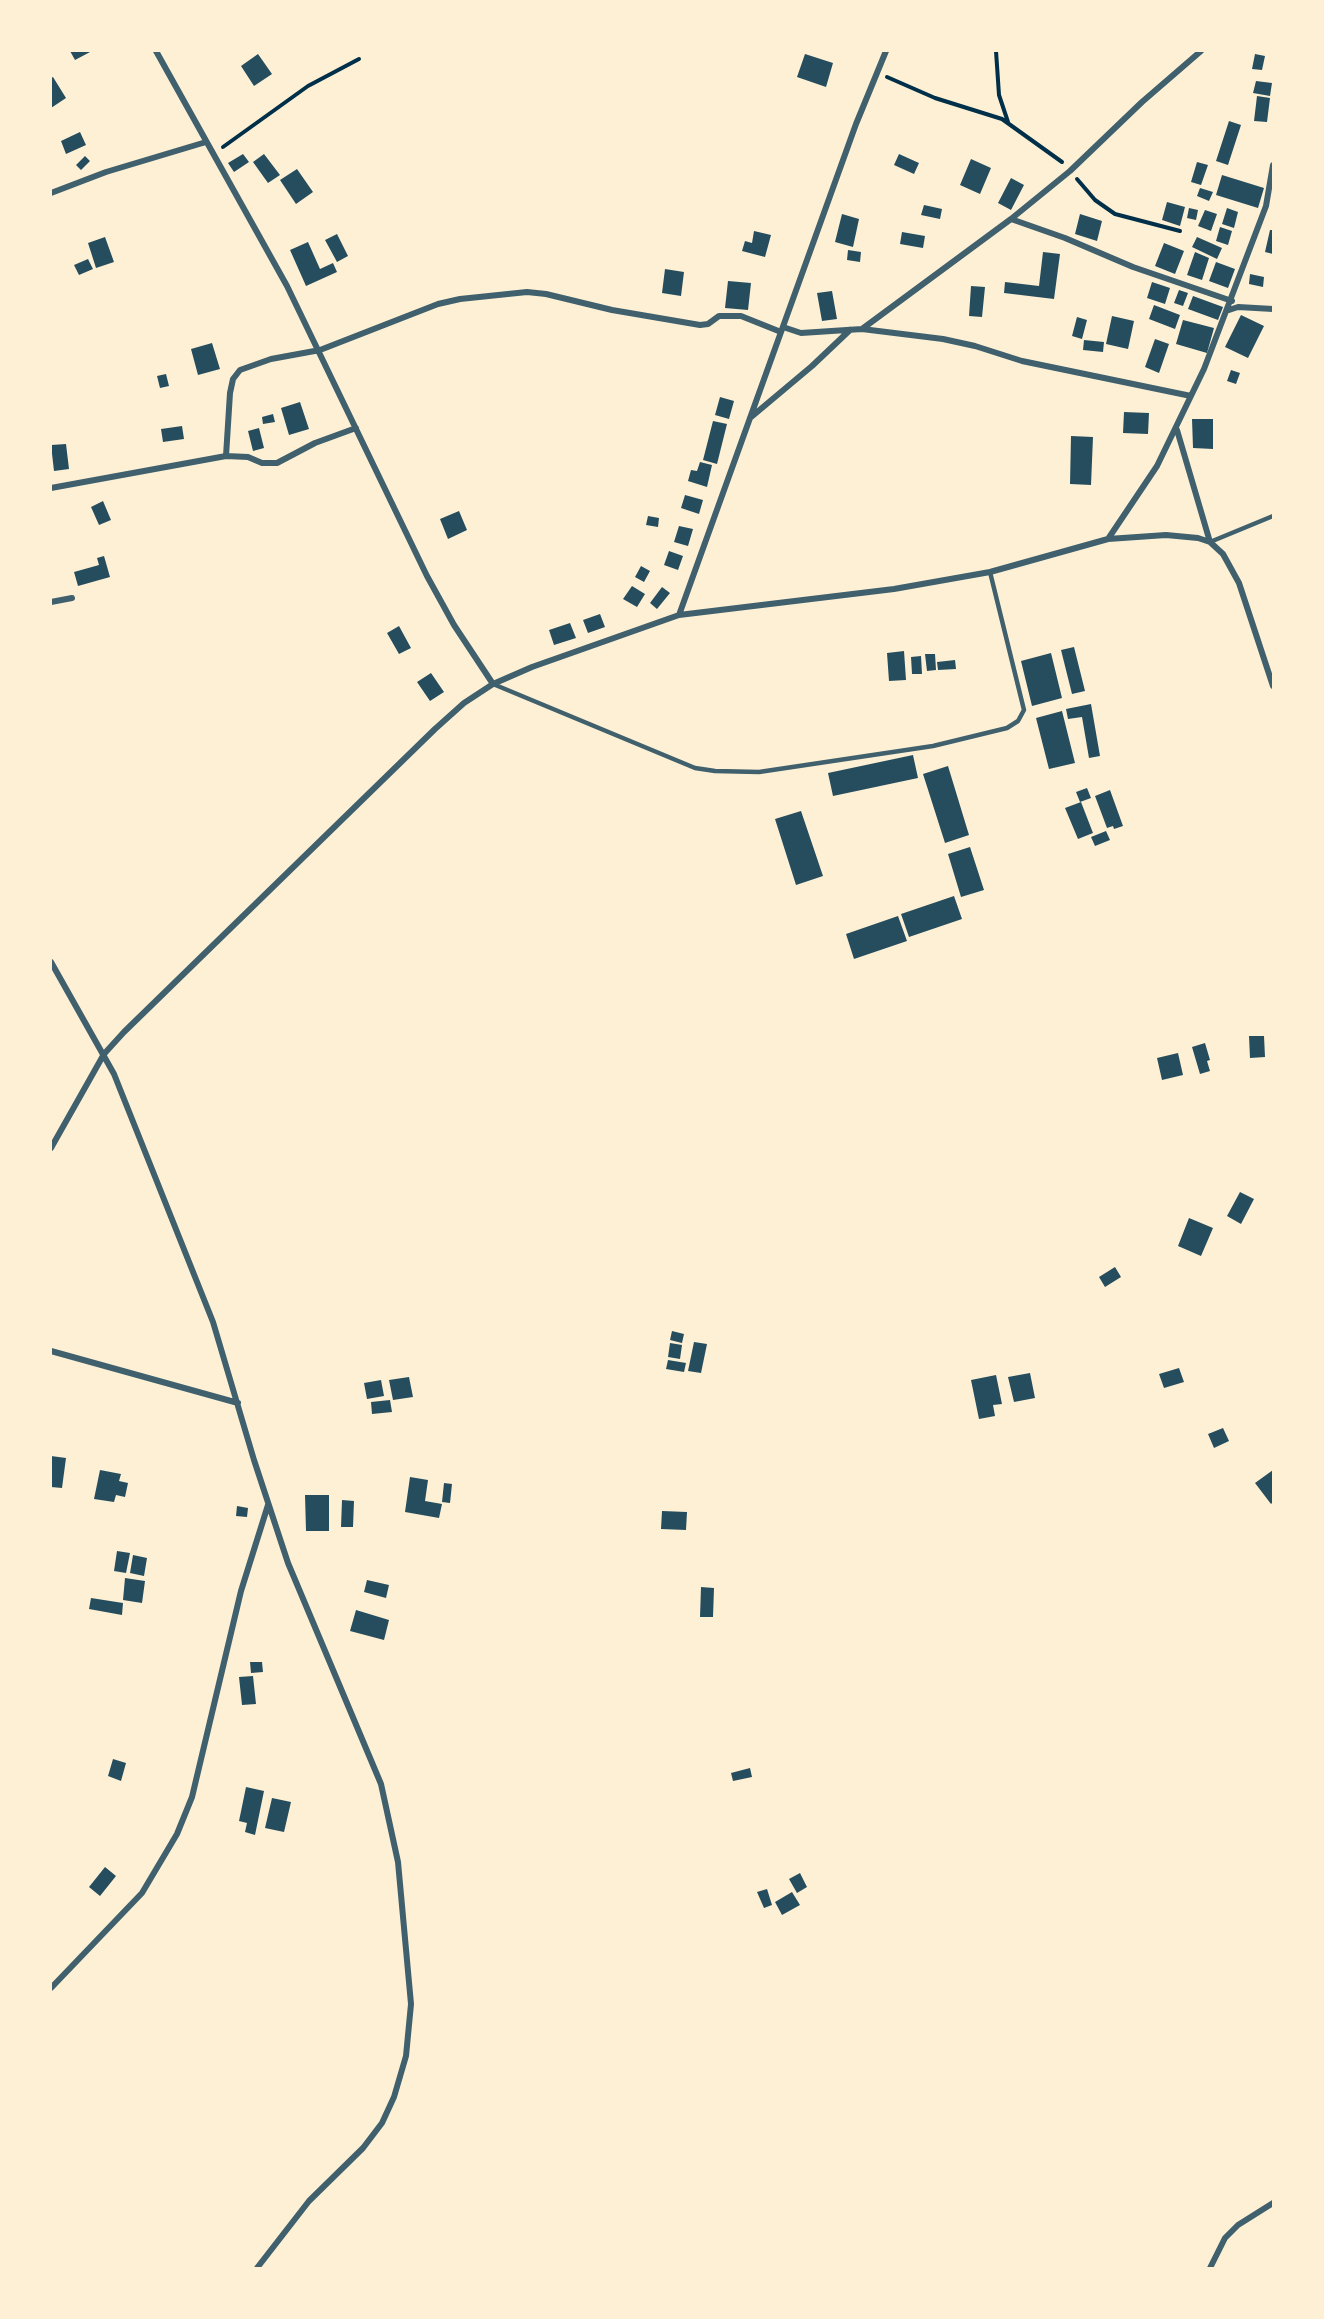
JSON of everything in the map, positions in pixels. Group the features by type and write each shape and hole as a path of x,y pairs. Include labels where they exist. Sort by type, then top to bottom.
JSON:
{"street":[{"path":"156,51 320,350 428,576 454,625 493,684"},
{"path":"679,615 748,418 856,124 886,51"},
{"path":"862,329 1011,219 1070,171 1142,102 1201,51"},
{"path":"51,193 106,172 206,142"},
{"path":"1108,538 1157,466 1177,429 1232,302 1266,206 1273,165"},
{"path":"1011,219 1056,234 1133,267 1232,302"},
{"path":"226,456 230,393 236,374 251,364 320,350 438,304 460,299 527,292 700,325 708,324 719,316 741,316 782,329 811,333 862,329 943,339 1022,361 1191,396"},
{"path":"1229,310 1273,309"},
{"path":"748,418 812,366 851,329"},
{"path":"51,488 124,472 226,456 248,457 262,463 277,463 315,443 356,428"},
{"path":"1177,429 1210,542 1232,568 1255,626 1273,686"},
{"path":"51,1148 104,1054 388,773 464,704 493,684 679,615 894,590 990,573 1108,538 1166,536 1198,538 1210,542"},
{"path":"51,602 72,598"},
{"path":"51,962 104,1054 124,1097 213,1322 288,1563 381,1784 398,1862 411,2004 406,2056 394,2097 382,2123 363,2148 309,2201 257,2268"},
{"path":"51,1351 237,1403"},
{"path":"51,1988 142,1893 177,1834 192,1797 241,1591 268,1504"},
{"path":"1209,2268 1225,2238 1238,2225 1273,2203"}],"lane":[{"path":"1210,542 1273,516"},
{"path":"493,684 695,768 715,771 759,772 933,746 1008,728 1018,721 1024,710 990,573"}],"path":[{"path":"996,51 999,95 1008,122"},
{"path":"213,155 260,118 308,87 359,59"},
{"path":"878,72 935,98 1008,122 1055,155 1095,200 1115,214 1180,231"}],"building":[{"path":"70,51 92,51 75,60"},
{"path":"258,54 272,74 254,86 241,66"},
{"path":"805,54 833,63 826,87 797,77"},
{"path":"1255,54 1265,56 1262,70 1252,69"},
{"path":"53,77 66,98 51,108 51,78"},
{"path":"1256,81 1272,83 1270,96 1253,93"},
{"path":"1257,96 1270,98 1267,122 1254,121"},
{"path":"1229,121 1241,125 1228,165 1216,161"},
{"path":"80,132 86,145 66,154 61,141"},
{"path":"243,154 249,162 234,172 228,163"},
{"path":"264,154 280,175 268,183 253,162"},
{"path":"899,154 919,163 914,174 894,165"},
{"path":"85,156 90,161 81,170 76,165"},
{"path":"971,159 991,168 980,194 960,185"},
{"path":"1197,162 1208,165 1201,185 1191,182"},
{"path":"297,169 313,192 296,204 280,180"},
{"path":"1222,175 1264,188 1258,208 1216,195"},
{"path":"1011,178 1024,185 1011,210 998,203"},
{"path":"1200,188 1213,192 1209,201 1197,196"},
{"path":"1167,202 1185,207 1180,226 1162,220"},
{"path":"924,205 942,209 940,219 921,215"},
{"path":"1189,208 1198,210 1196,220 1187,218"},
{"path":"1227,208 1238,212 1234,228 1222,224"},
{"path":"1205,210 1217,214 1211,231 1198,226"},
{"path":"842,214 859,219 853,247 835,242"},
{"path":"1080,214 1102,221 1097,241 1075,234"},
{"path":"1220,227 1232,231 1228,245 1216,241"},
{"path":"1270,230 1273,230 1273,254 1265,252"},
{"path":"754,231 771,235 765,257 742,251 745,241 752,243"},
{"path":"902,232 925,236 923,248 900,244"},
{"path":"337,234 348,256 337,262 325,240"},
{"path":"105,237 114,262 96,268 88,243"},
{"path":"1197,237 1222,248 1217,259 1192,247"},
{"path":"308,242 320,269 333,263 337,272 306,286 290,250"},
{"path":"1164,243 1184,251 1175,274 1155,266"},
{"path":"848,250 861,252 860,262 847,260"},
{"path":"1043,252 1060,254 1054,299 1004,293 1005,282 1039,286"},
{"path":"1195,252 1209,258 1202,280 1187,275"},
{"path":"88,259 93,269 79,275 74,265"},
{"path":"1216,262 1235,269 1228,288 1209,281"},
{"path":"665,269 684,272 681,296 662,293"},
{"path":"1250,274 1264,277 1263,287 1249,284"},
{"path":"728,281 751,283 748,310 725,308"},
{"path":"1152,282 1170,288 1165,304 1147,298"},
{"path":"971,286 985,287 982,317 969,316"},
{"path":"1179,290 1188,293 1183,306 1174,303"},
{"path":"832,291 837,319 822,321 817,293"},
{"path":"1193,296 1223,307 1218,320 1188,309"},
{"path":"1154,305 1180,315 1175,329 1149,319"},
{"path":"1241,315 1264,326 1248,358 1225,347"},
{"path":"1112,316 1134,321 1128,349 1106,344"},
{"path":"1077,317 1087,320 1082,339 1072,336"},
{"path":"1183,320 1214,328 1207,353 1176,344"},
{"path":"1155,339 1169,344 1159,373 1145,367"},
{"path":"1084,340 1104,342 1103,352 1083,350"},
{"path":"212,343 220,369 198,375 191,349"},
{"path":"1231,370 1240,373 1236,384 1227,381"},
{"path":"166,374 169,386 160,388 157,376"},
{"path":"720,397 734,401 729,419 715,415"},
{"path":"300,402 309,429 289,435 281,408"},
{"path":"1124,412 1149,413 1148,434 1123,433"},
{"path":"273,414 275,422 263,424 262,417"},
{"path":"1192,419 1213,419 1213,449 1193,448"},
{"path":"713,421 727,424 717,464 703,460"},
{"path":"182,426 184,439 163,442 161,429"},
{"path":"259,428 264,448 253,451 248,431"},
{"path":"1071,436 1093,437 1091,485 1070,484"},
{"path":"66,444 69,469 54,471 51,445"},
{"path":"700,462 712,465 707,487 688,481 691,470 697,471"},
{"path":"685,495 703,500 699,514 681,508"},
{"path":"103,501 111,520 99,525 91,507"},
{"path":"459,511 467,530 448,539 440,519"},
{"path":"648,516 659,518 658,527 646,525"},
{"path":"679,526 693,529 688,546 674,542"},
{"path":"669,551 683,556 678,570 664,565"},
{"path":"104,556 110,577 78,586 74,572 99,565 97,558"},
{"path":"641,566 650,571 644,582 635,577"},
{"path":"632,586 645,594 637,607 623,599"},
{"path":"662,587 670,593 657,609 650,603"},
{"path":"600,614 605,627 588,633 583,620"},
{"path":"570,623 576,638 554,645 549,630"},
{"path":"399,626 411,648 399,654 387,633"},
{"path":"1074,647 1085,691 1072,694 1061,650"},
{"path":"904,651 906,680 889,681 887,653"},
{"path":"1051,653 1062,698 1032,706 1021,661"},
{"path":"925,654 935,654 936,670 927,671"},
{"path":"921,656 922,674 912,674 911,657"},
{"path":"955,660 956,669 938,670 937,662"},
{"path":"431,673 444,692 430,701 417,682"},
{"path":"1091,704 1100,756 1089,758 1082,717 1068,719 1066,709"},
{"path":"1062,711 1075,763 1049,769 1036,718"},
{"path":"913,755 918,778 833,796 828,773"},
{"path":"948,766 969,835 945,843 923,774"},
{"path":"1087,788 1091,798 1080,802 1076,792"},
{"path":"1110,790 1123,826 1114,829 1113,826 1107,828 1095,796"},
{"path":"1081,802 1093,833 1078,839 1065,808"},
{"path":"801,811 823,876 796,885 775,819"},
{"path":"1106,831 1110,840 1095,846 1091,837"},
{"path":"970,847 984,890 961,897 948,854"},
{"path":"954,896 962,919 909,937 901,914"},
{"path":"898,916 907,941 854,959 846,934"},
{"path":"1249,1036 1264,1036 1265,1057 1250,1058"},
{"path":"1205,1043 1210,1060 1207,1061 1210,1071 1200,1074 1192,1047"},
{"path":"1178,1053 1183,1075 1162,1080 1157,1058"},
{"path":"1240,1192 1254,1199 1241,1224 1227,1216"},
{"path":"1189,1218 1213,1228 1201,1256 1178,1246"},
{"path":"1115,1267 1121,1277 1105,1287 1099,1277"},
{"path":"672,1331 684,1334 682,1343 670,1340"},
{"path":"694,1342 707,1344 701,1373 688,1371"},
{"path":"670,1343 682,1345 680,1359 668,1357"},
{"path":"668,1360 686,1363 684,1372 666,1369"},
{"path":"1179,1368 1184,1382 1164,1388 1159,1374"},
{"path":"1030,1373 1035,1398 1014,1402 1008,1377"},
{"path":"996,1375 1002,1404 993,1405 995,1416 979,1419 971,1380"},
{"path":"409,1377 413,1397 393,1400 389,1380"},
{"path":"381,1380 384,1396 367,1399 364,1383"},
{"path":"390,1400 392,1412 372,1414 371,1402"},
{"path":"1223,1428 1229,1441 1214,1448 1208,1434"},
{"path":"51,1456 66,1458 62,1488 51,1487"},
{"path":"100,1470 121,1474 119,1481 128,1483 125,1497 116,1495 114,1502 94,1499"},
{"path":"1273,1470 1273,1502 1271,1504 1255,1483"},
{"path":"410,1477 428,1480 425,1501 442,1504 439,1518 405,1512"},
{"path":"444,1483 452,1484 450,1503 442,1502"},
{"path":"305,1495 329,1495 329,1531 306,1531"},
{"path":"342,1500 354,1501 353,1527 341,1527"},
{"path":"237,1506 248,1508 247,1517 236,1516"},
{"path":"662,1511 687,1512 686,1530 661,1529"},
{"path":"117,1551 130,1553 126,1573 114,1571"},
{"path":"133,1555 147,1558 144,1576 130,1573"},
{"path":"125,1578 145,1581 142,1603 123,1600"},
{"path":"367,1580 389,1585 386,1598 364,1592"},
{"path":"701,1587 714,1588 713,1617 700,1617"},
{"path":"91,1598 123,1603 122,1615 89,1609"},
{"path":"356,1610 389,1620 384,1640 350,1631"},
{"path":"250,1662 262,1662 263,1672 251,1673"},
{"path":"253,1676 256,1704 242,1705 239,1677"},
{"path":"113,1759 126,1763 121,1781 108,1776"},
{"path":"750,1768 752,1777 733,1781 731,1773"},
{"path":"246,1787 264,1791 255,1835 245,1832 247,1823 239,1821"},
{"path":"272,1798 291,1802 284,1832 265,1828"},
{"path":"105,1867 116,1876 100,1896 89,1887"},
{"path":"800,1873 807,1887 797,1893 789,1879"},
{"path":"767,1889 772,1905 764,1908 757,1892"},
{"path":"792,1892 800,1905 782,1915 775,1902"}]}
